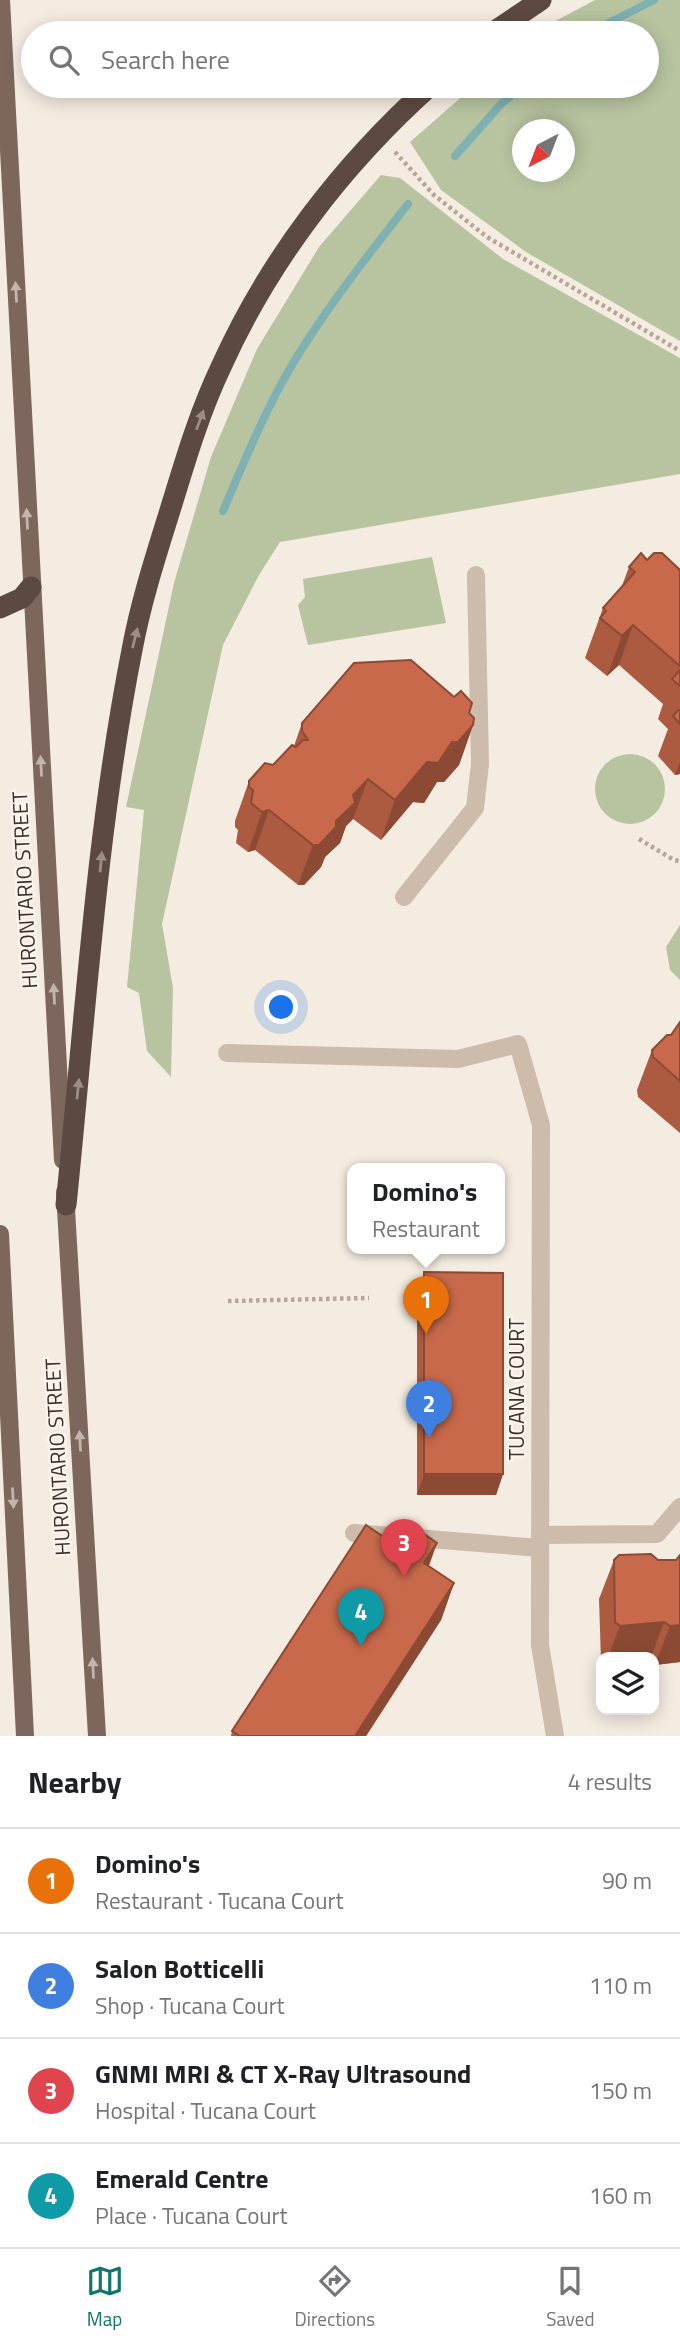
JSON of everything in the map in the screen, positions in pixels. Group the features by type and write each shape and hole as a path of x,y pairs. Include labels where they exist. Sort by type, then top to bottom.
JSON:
{"highway":[{"path":"510,21 541,0"},
{"path":"66,1205 106,810 132,649 157,552 209,394 257,296 318,206 380,135 418,98"},
{"path":"0,608 22,598 31,587"}],"main road":[{"name":"HURONTARIO STREET","path":"1,0 31,587 97,1736"},
{"path":"0,1234 25,1736"}],"street":[{"path":"404,897 475,808 480,764 476,575"},
{"name":"TUCANA COURT","path":"227,1053 458,1059 518,1044 541,1125 540,1645 555,1736"},
{"path":"354,1533 540,1541 657,1534 680,1507"}],"path":[{"path":"380,135 434,195 487,237 680,351"},
{"path":"639,839 674,860 680,860"},
{"path":"228,1301 369,1298"}],"green space":[{"path":"595,0 680,0 680,341 526,252 441,190 410,142 460,98 659,98 659,21 556,21"},
{"path":"381,175 400,178 503,259 680,358 680,474 280,542 259,575 223,645 162,924 173,988 171,1077 147,1051 139,993 127,987 144,810 126,807 174,583 211,457 257,349 319,247"},
{"path":"432,557 446,623 308,645 298,605 305,597 303,579"},
{"path":"637,754 650,760 659,769 663,775 663,803 655,814 644,822 623,824 605,814 597,803 595,782 605,764 616,756"},
{"path":"680,925 680,980 670,970 666,947"}],"building":[{"path":"641,553 647,560 654,553 662,553 680,570 680,666 633,625 622,636 600,618 606,611 603,608 635,572 629,567"},
{"path":"411,660 454,697 461,691 472,703 469,713 474,718 473,725 458,742 452,742 438,763 427,762 395,800 368,779 353,795 355,803 336,821 336,827 319,845 313,845 269,810 262,812 251,803 253,790 249,787 249,781 265,763 273,765 292,745 296,747 303,740 308,740 302,731 302,723 354,663"},
{"path":"680,670 680,686 672,679"},
{"path":"680,710 680,724 673,716"},
{"path":"680,1022 680,1081 653,1057 652,1050 667,1035 671,1035"},
{"path":"424,1272 503,1273 503,1474 424,1474"},
{"path":"410,1524 437,1543 424,1563 454,1583 355,1736 240,1736 232,1731 366,1525 396,1545"},
{"path":"651,1554 658,1560 676,1560 680,1555 680,1625 670,1626 664,1622 620,1626 615,1622 614,1560 619,1555"}],"waterway":[{"path":"613,21 654,0"},
{"path":"455,156 508,98"},
{"path":"223,511 260,427 291,366 315,328 408,204"}],"place":[{"name":"Domino's","path":"426,1334"},
{"name":"Salon Botticelli","path":"429,1438"},
{"name":"GNMI MRI & CT X-Ray Ultrasound","path":"404,1577"},
{"name":"Emerald Centre","path":"361,1646"}]}
